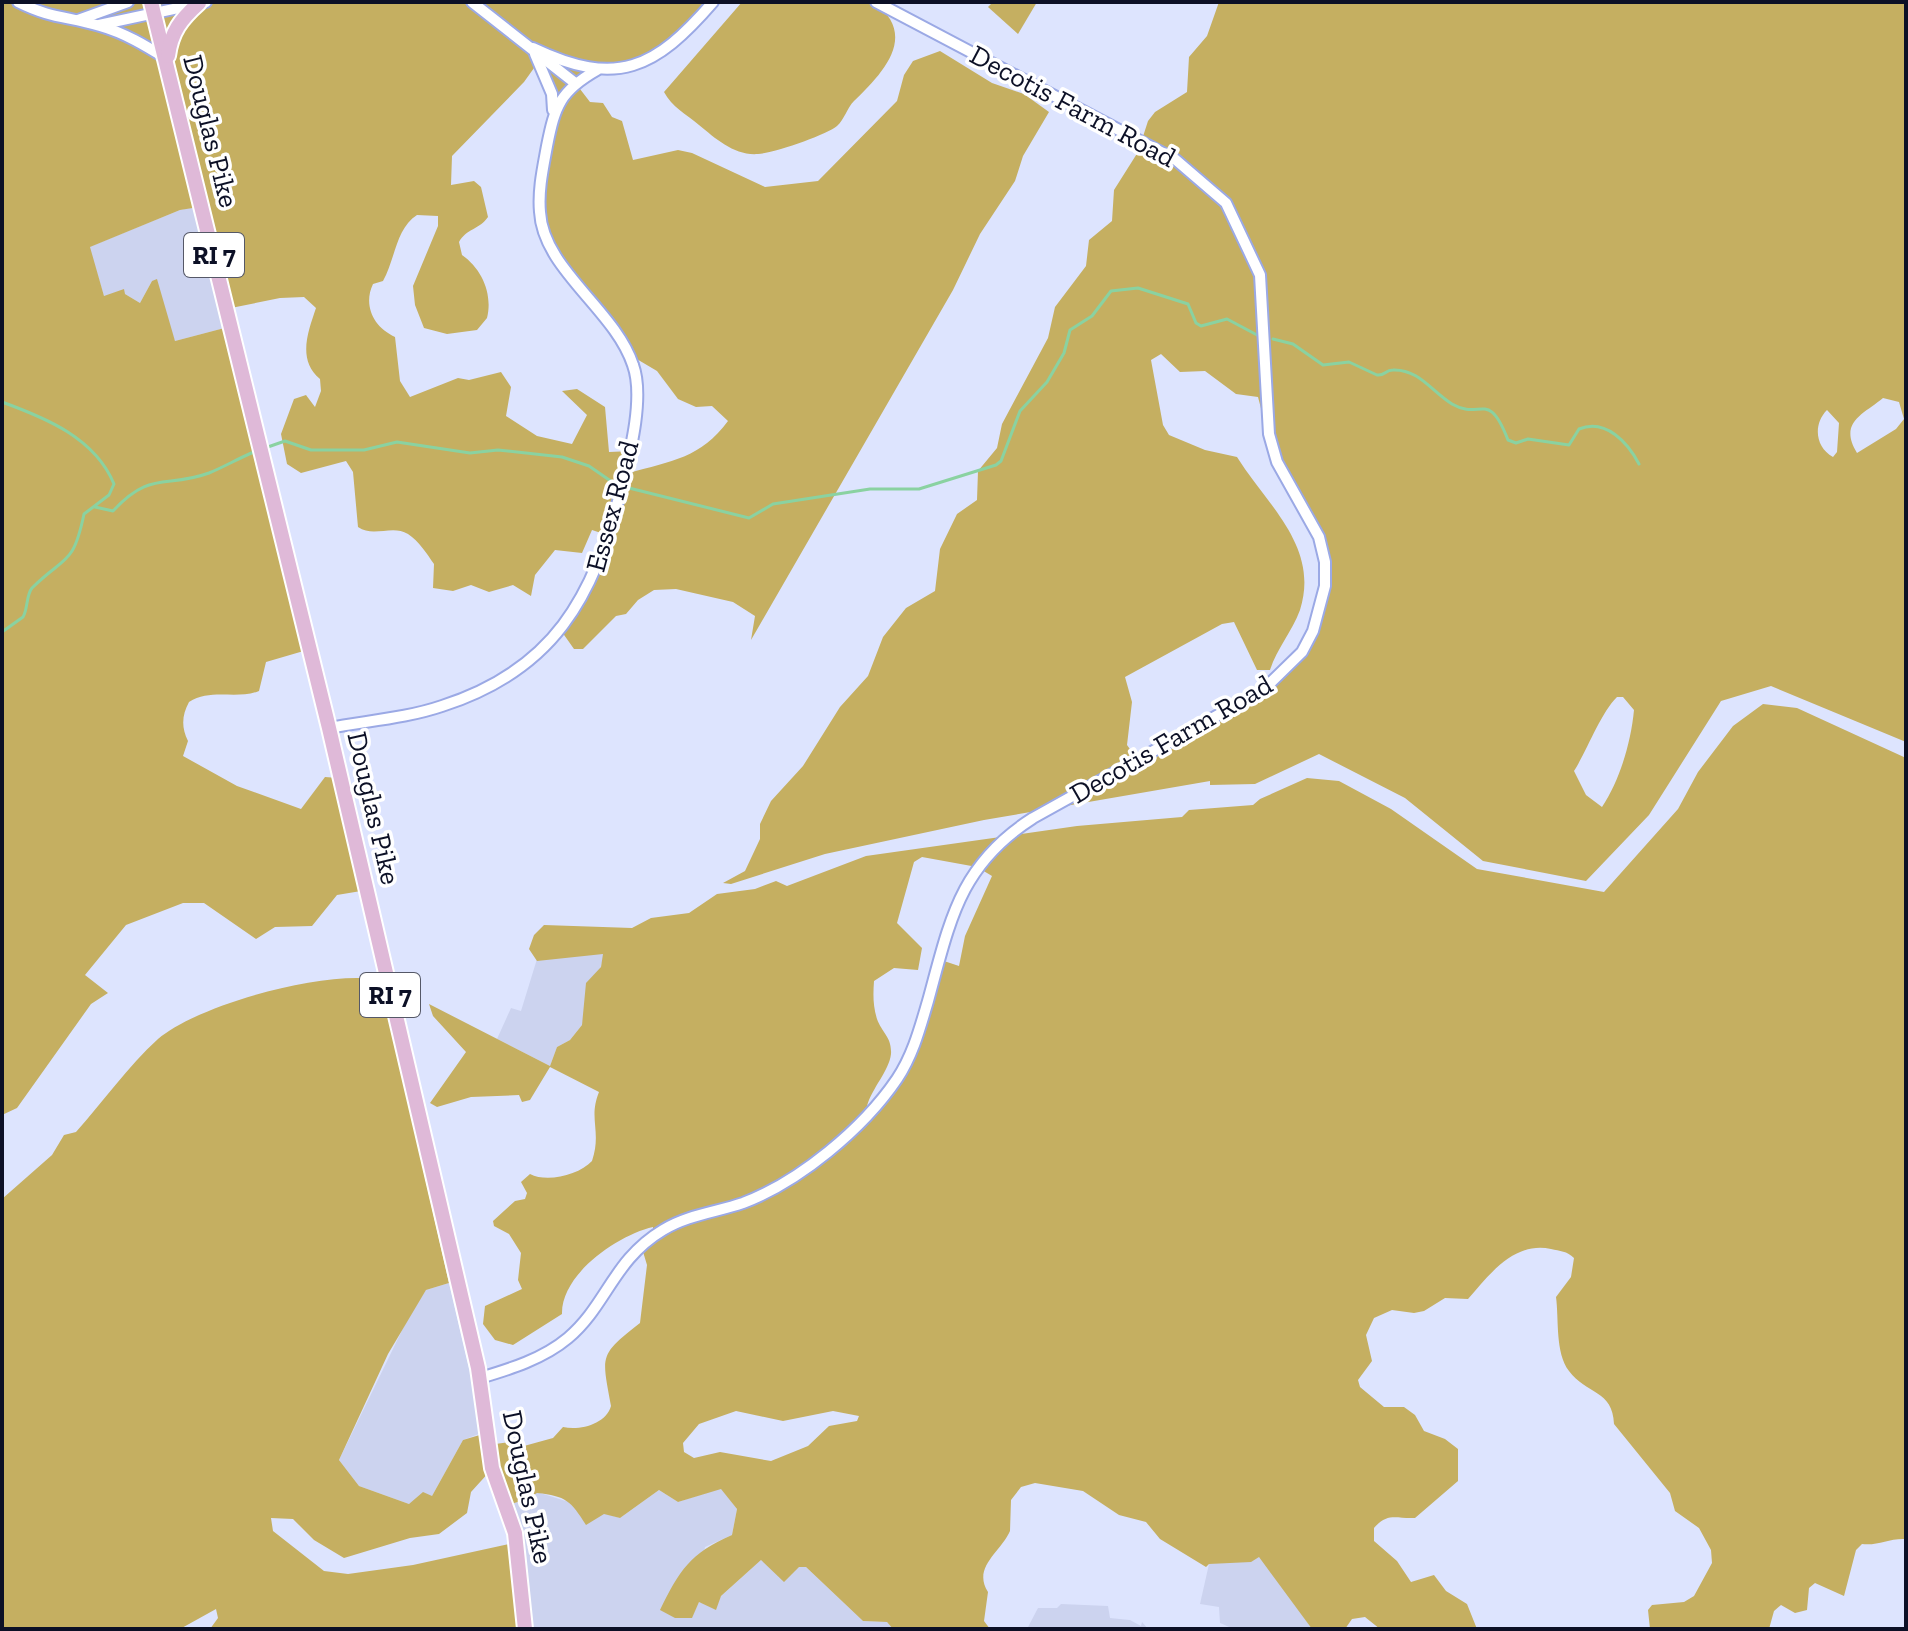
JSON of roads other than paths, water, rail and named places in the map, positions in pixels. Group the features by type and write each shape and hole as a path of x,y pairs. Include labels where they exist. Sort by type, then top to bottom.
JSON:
{"main road":[{"path":"168,60 170,39 181,20 202,3"},
{"name":"Douglas Pike","path":"152,6 168,60 329,728 480,1378 492,1468 515,1533 525,1629"}],"street":[{"path":"18,2 45,16 98,25 129,36 168,60"},
{"path":"72,22 128,2"},
{"path":"472,2 575,83"},
{"path":"533,48 568,64 597,70 626,67 654,57 682,38 713,2"},
{"name":"Decotis Farm Road","path":"480,1378 551,1351 570,1337 603,1295 617,1271 663,1230 769,1192 856,1129 899,1076 916,1044 955,913 976,865 1005,836 1033,818 1263,690 1302,652 1320,610 1325,562 1319,537 1277,462 1269,434 1260,275 1226,203 1176,160 876,2"},
{"path":"98,25 152,6 202,3"},
{"path":"533,48 552,94 553,113"},
{"name":"Essex Road","path":"329,728 440,707 493,687 541,650 567,622 593,580 631,449 635,367 620,336 549,247 540,215 540,186 553,113 575,83 597,70"}],"waterway":[{"path":"629,488 749,518 773,504 870,489 919,489 996,465 1001,461 1020,411 1047,382 1064,353 1070,330 1092,316 1111,291 1138,288 1188,304 1196,323 1201,326 1227,319 1259,336"},
{"path":"1273,339 1293,344 1323,365 1349,362 1377,375 1393,370 1410,373 1452,404 1489,410 1501,424 1508,440 1516,443 1528,439 1569,445 1579,429 1589,426 1607,430 1629,448 1639,464"},
{"path":"2,402 52,423 82,442 106,468 114,484 109,495 84,514 71,552 32,588 23,617 2,632"},
{"path":"265,448 285,441 311,450 364,450 397,442 470,453 498,450 562,457 589,466 615,484"},
{"path":"95,507 113,511 126,498 148,485 194,478 254,452"}]}
